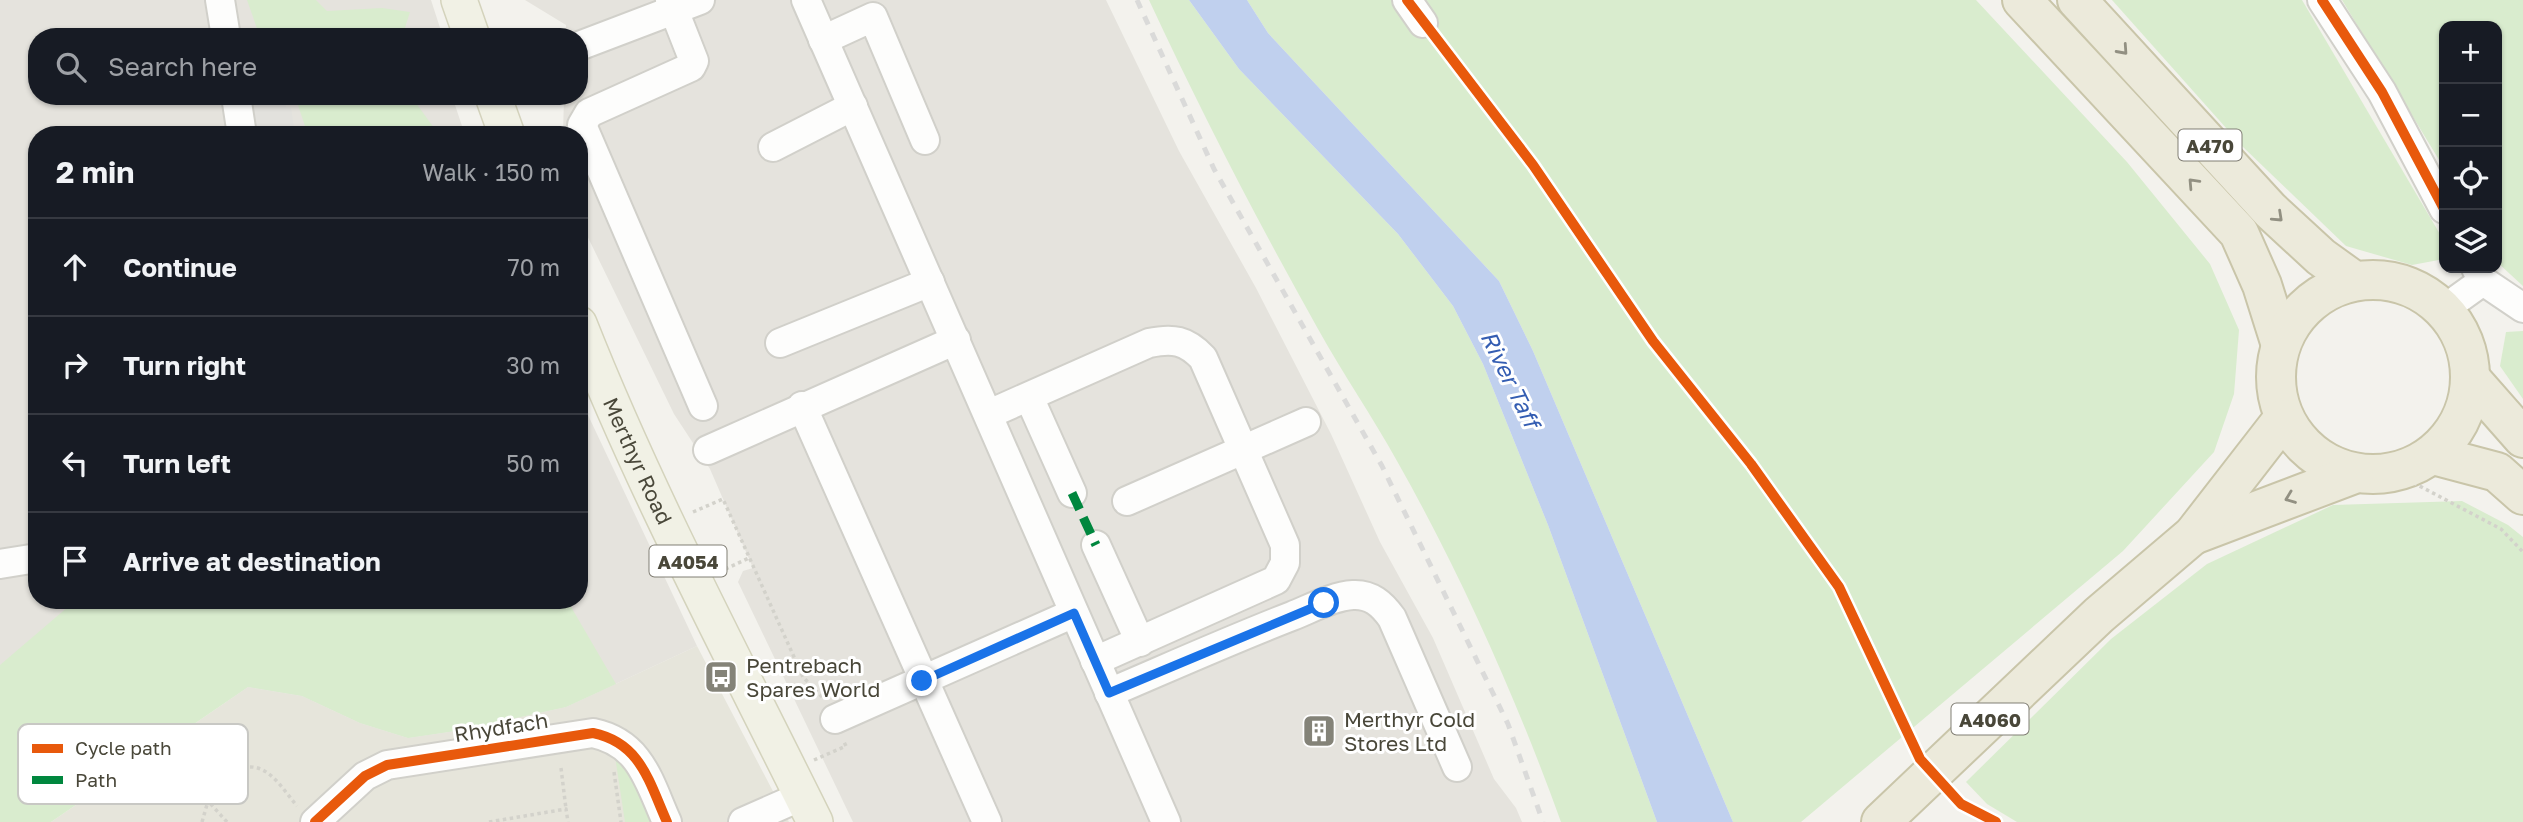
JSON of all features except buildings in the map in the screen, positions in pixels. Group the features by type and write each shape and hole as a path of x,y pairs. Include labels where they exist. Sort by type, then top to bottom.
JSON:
{"highway":[{"name":"A470","path":"2022,0 2239,233 2262,285 2280,342"},
{"name":"A470","path":"2077,0 2270,210 2321,257 2353,280"},
{"path":"2386,279 2418,289 2444,309 2465,341 2471,379 2461,421 2432,455 2395,473 2354,474 2312,455 2283,419 2274,381 2280,342 2308,302 2353,280 2386,279"},
{"path":"2471,379 2523,438"},
{"name":"A4060","path":"1881,822 2099,615 2193,535 2283,419"},
{"path":"2432,455 2497,472 2523,495"},
{"name":"A4060","path":"2193,535 2354,474"}],"main road":[{"path":"459,0 469,28"},
{"path":"496,105 504,126"},
{"name":"Merthyr Road","path":"588,346 669,523 802,796"}],"street":[{"path":"219,0 224,28"},
{"path":"588,43 672,5 700,0"},
{"path":"806,0 1166,822"},
{"path":"1407,0 1423,23"},
{"path":"2322,0 2382,92 2439,200"},
{"path":"582,126 589,113 691,67 694,61 672,5"},
{"path":"823,40 873,17 925,140"},
{"path":"237,105 241,126"},
{"path":"772,148 853,106"},
{"path":"588,139 703,406"},
{"path":"2444,309 2479,275 2523,308"},
{"path":"780,343 930,282"},
{"path":"989,414 1149,343 1170,339 1190,344 1203,358 1285,545 1285,563 1276,580 1095,661"},
{"path":"708,450 802,406 956,340"},
{"path":"1029,397 1072,493"},
{"path":"802,406 987,822"},
{"path":"1127,501 1306,422"},
{"path":"1096,545 1140,642"},
{"path":"0,564 28,559"},
{"path":"1109,693 1324,603 1350,595 1363,596 1384,606 1392,618 1457,767"},
{"path":"835,719 1074,613"},
{"name":"Rhydfach","path":"309,817 365,776 387,765 574,734 608,736"},
{"path":"608,736 627,747 639,761 667,822"},
{"path":"743,822 802,796"}],"path":[{"path":"2395,473 2501,529 2523,552"},
{"path":"669,523 723,499 803,677 829,705 846,746 802,796"},
{"path":"698,582 749,558"},
{"path":"608,736 621,822"},
{"path":"248,767 253,766 269,773 309,817"},
{"path":"561,768 568,822"},
{"path":"202,822 207,804"},
{"path":"211,804 227,822"},
{"path":"489,822 566,809"}],"shaded area":[{"path":"0,0 431,0 440,28 28,28 28,105 455,105 462,126 28,126 28,609 588,609 588,415 697,646 566,707 462,730 408,738 360,723 302,696 248,687 192,724 18,724 18,763 0,765"},
{"path":"525,0 1106,0 1179,151 1256,288 1331,434 1380,542 1433,638 1494,779 1516,808 1522,822 853,822 738,582 743,571 753,568 710,469 674,414 588,237 588,126 563,126 564,105 588,105 588,28 566,28 566,25"},
{"path":"230,105 286,105 291,108 294,126 234,126"},
{"path":"697,646 789,822 51,822 77,804 248,804 248,724 194,724 248,687 302,696 360,723 408,738 462,730 566,707"}],"green space":[{"path":"247,0 316,0 327,11 382,8 410,12 405,28 257,28"},
{"path":"1149,0 1189,0 1239,69 1398,234 1453,306 1483,364 1548,525 1657,822 1561,822 1507,684 1421,504 1274,248"},
{"path":"1247,0 1976,0 2127,162 2210,264 2239,330 2234,394 2214,452 2123,551 1801,822 1733,822 1533,351 1499,281 1268,33"},
{"path":"2112,0 2302,0 2439,233 2439,260 2412,265 2346,246 2243,147"},
{"path":"2342,0 2523,0 2523,286 2502,267 2502,21 2439,21 2439,160"},
{"path":"298,105 417,105 433,126 305,126"},
{"path":"2523,331 2523,399 2500,366 2506,332"},
{"path":"2462,501 2508,525 2523,537 2523,822 2017,822 1987,804 1966,782 2111,639 2207,564 2333,505"},
{"path":"65,609 572,609 616,684 566,707 462,730 408,738 360,723 302,696 248,687 194,724 18,724 18,804 77,804 51,822 0,822 0,665"},
{"path":"615,756 631,773 653,822 625,822"}],"water":[{"name":"River Taff","path":"1189,0 1247,0 1268,33 1499,281 1533,351 1733,822 1657,822 1548,525 1483,364 1453,306 1398,234 1239,69"}],"railway":[{"path":"1137,0 1214,169 1382,466 1508,724 1543,822"}],"marked path":[{"path":"1072,493 1096,545"}],"cycle path":[{"path":"1407,0 1533,165 1653,341 1751,464 1839,587 1920,759 1961,804 1996,822"},
{"path":"2322,0 2382,92 2439,200"},
{"path":"315,822 365,776 387,765 593,733 609,738 633,755 648,779 667,822"}],"place":[{"name":"Pentrebach Spares World","path":"721,677"},
{"name":"Merthyr Cold Stores Ltd","path":"1319,731"}],"route":[{"path":"922,681 1074,613 1109,693 1237,637 1324,603"}]}
